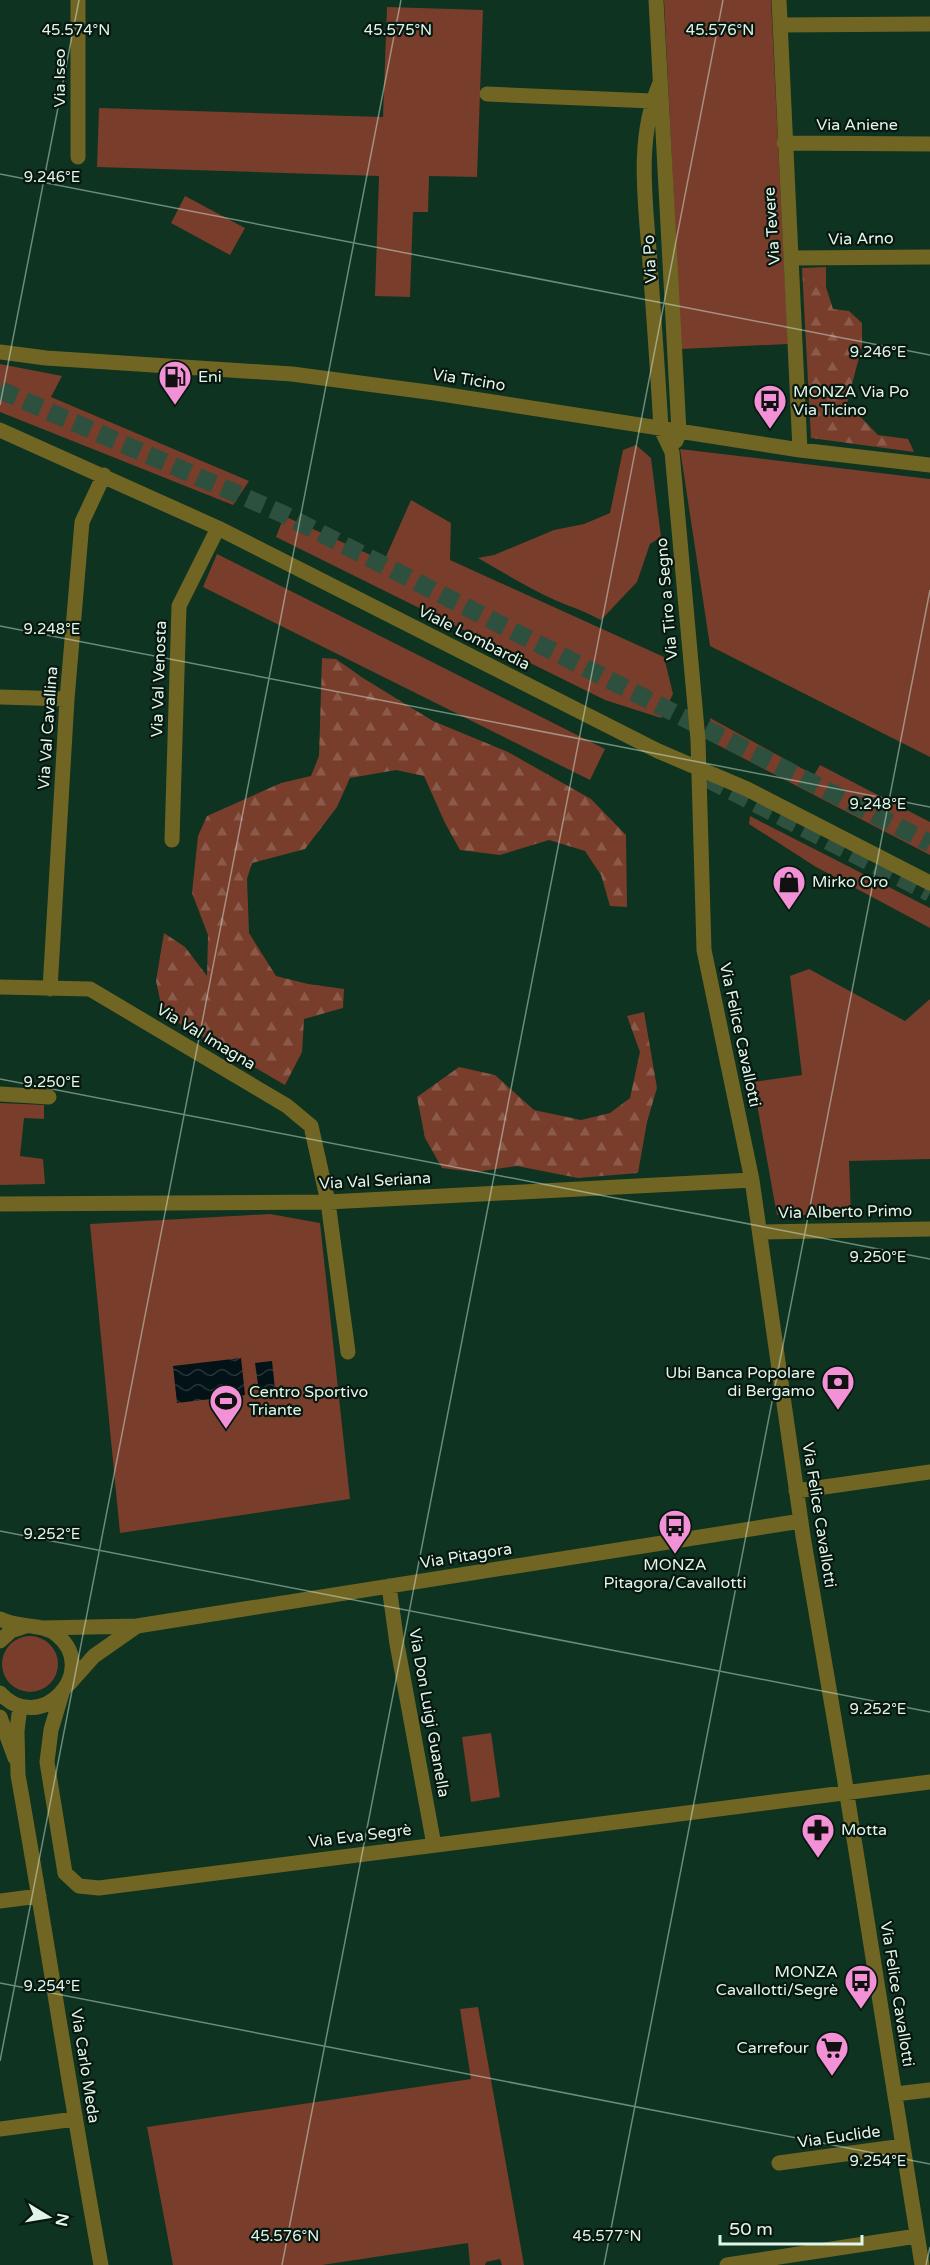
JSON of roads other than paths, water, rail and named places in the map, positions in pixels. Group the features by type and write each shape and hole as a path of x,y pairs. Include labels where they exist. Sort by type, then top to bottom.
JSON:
{"street":[{"name":"Via Iseo","path":"78,0 78,157"},
{"name":"Via Po","path":"656,0 679,432"},
{"name":"Via Tevere","path":"779,0 800,450"},
{"path":"780,25 930,24"},
{"name":"Via Po","path":"660,82 652,101 644,150 661,429"},
{"path":"487,94 652,101"},
{"name":"Via Aniene","path":"784,143 930,144"},
{"name":"Via Arno","path":"792,258 930,257"},
{"name":"Via Ticino","path":"0,352 292,374 435,393 800,450 930,465"},
{"name":"Viale Lombardia","path":"0,429 218,528 647,746 747,789 930,883"},
{"name":"Via Tiro a Segno","path":"661,429 672,452 699,769"},
{"path":"672,452 679,432"},
{"name":"Via Val Cavallina","path":"50,989 67,699 82,522 104,475"},
{"name":"Via Val Venosta","path":"172,840 179,606 218,528"},
{"path":"0,697 67,699"},
{"name":"Via Felice Cavallotti","path":"699,769 704,951 752,1180 796,1491 922,2265"},
{"name":"Via Val Imagna","path":"0,987 90,989 287,1106 311,1126 328,1202 348,1353"},
{"path":"0,1094 49,1097"},
{"name":"Via Val Seriana","path":"0,1204 328,1202 752,1180"},
{"name":"Via Alberto Primo","path":"760,1232 930,1229"},
{"path":"796,1491 930,1472"},
{"name":"Via Pitagora","path":"36,1627 137,1626 801,1521"},
{"name":"Via Don Luigi Guanella","path":"389,1586 397,1644 434,1845"},
{"path":"0,1619 13,1624 36,1627 58,1636 68,1650 72,1669 65,1689 54,1700 43,1706 20,1706 9,1701 0,1692"},
{"name":"Via Pitagora","path":"65,1689 94,1656 137,1626"},
{"path":"0,1641 13,1630 36,1627"},
{"name":"Via Eva Segrè","path":"65,1689 49,1742 48,1770 65,1872 79,1886 99,1888 930,1782"},
{"name":"Via Carlo Meda","path":"20,1706 17,1731 18,1766 75,2119 102,2265"},
{"name":"Via Carlo Meda","path":"0,1717 18,1766"},
{"path":"0,1901 39,1896"},
{"path":"895,2094 930,2090"},
{"path":"0,2129 75,2119"},
{"name":"Via Euclide","path":"779,2163 903,2146"},
{"path":"727,2265 917,2236"}],"water":[{"path":"241,1358 245,1395 177,1403 173,1366"},
{"path":"272,1361 275,1389 259,1391 255,1363"}],"tunnel":[{"path":"0,390 283,514 930,843"},
{"path":"708,779 930,893"}],"place":[{"name":"Eni","path":"175,406"},
{"name":"MONZA Via Po Via Ticino","path":"770,430"},
{"name":"Mirko Oro","path":"789,911"},
{"name":"Ubi Banca Popolare di Bergamo","path":"838,1411"},
{"name":"Centro Sportivo Triante","path":"226,1430"},
{"name":"MONZA Pitagora/Cavallotti","path":"675,1555"},
{"name":"Motta","path":"818,1859"},
{"name":"MONZA Cavallotti/Segrè","path":"861,2010"},
{"name":"Carrefour","path":"832,2077"}]}
